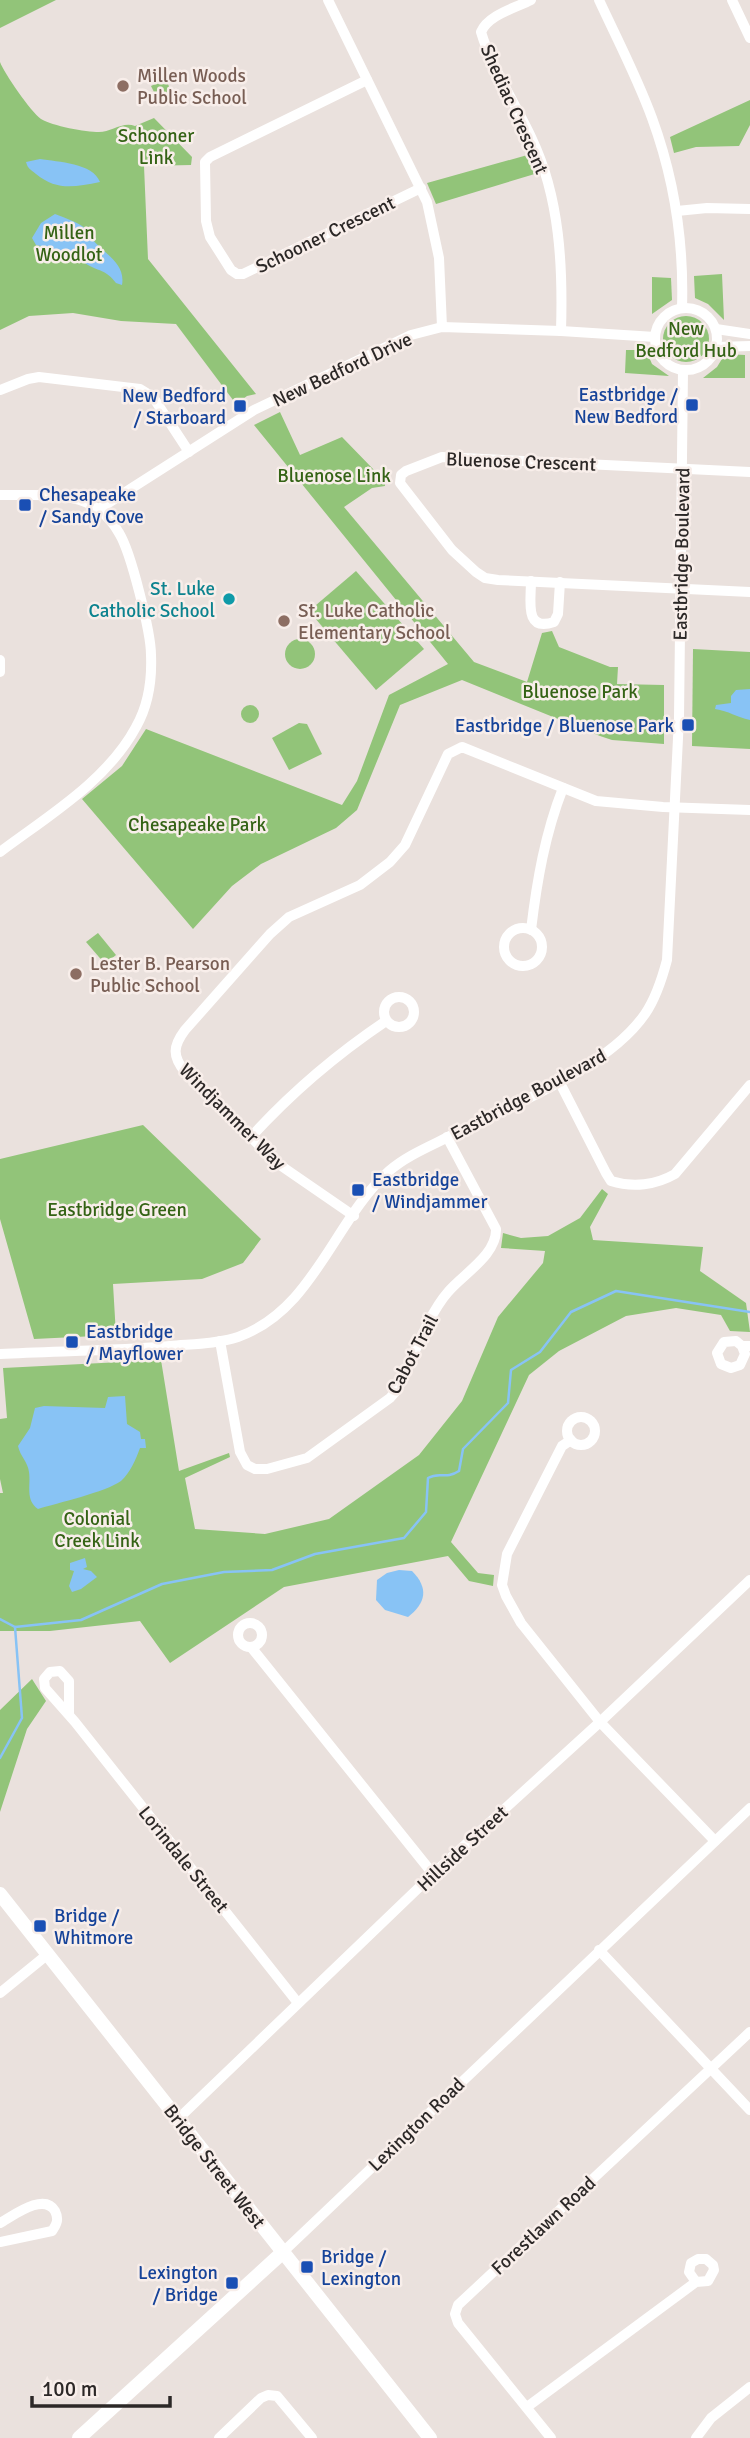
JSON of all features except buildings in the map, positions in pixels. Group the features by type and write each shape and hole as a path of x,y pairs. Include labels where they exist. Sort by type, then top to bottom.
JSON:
{"main road":[{"name":"Bridge Street West","path":"0,1894 430,2438"},
{"name":"Lexington Road","path":"79,2438 282,2253"}],"street":[{"path":"328,0 421,188 434,229 439,258 442,327"},
{"name":"Shediac Crescent","path":"531,0 490,20 481,32 534,142 550,188 559,250 561,331"},
{"path":"599,0 652,118 669,174 677,211 682,308"},
{"path":"732,0 750,38"},
{"name":"Schooner Crescent","path":"367,80 210,157 205,162 206,221 210,237 231,270 243,274 421,188"},
{"path":"677,211 707,208 750,209"},
{"path":"682,308 703,313 716,329 717,347 705,364 695,369 683,370 676,369 661,358 656,345 657,328 664,318 675,310 682,308"},
{"name":"New Bedford Drive","path":"99,509 254,410 411,335 442,327 655,337"},
{"path":"716,329 750,334"},
{"path":"717,347 750,346"},
{"name":"Eastbridge Boulevard","path":"0,1354 156,1347 220,1341 238,1337 257,1328 288,1305 390,1170 559,1082 612,1049 646,1014 656,995 667,960 675,807 681,588 683,370"},
{"path":"0,390 39,377 140,389 153,397 189,452"},
{"name":"Bluenose Crescent","path":"682,468 442,457 406,471 401,475 400,483 452,550 485,578 750,592"},
{"path":"682,468 750,472"},
{"path":"0,495 65,496 99,509 120,533 125,546 149,632 152,653 147,696 137,726 117,757 107,768 0,852"},
{"path":"531,581 530,614 536,622 545,625 554,622 558,614 560,582"},
{"path":"0,660 0,672"},
{"name":"Windjammer Way","path":"354,1216 277,1163 185,1072 174,1055 175,1047 186,1030 262,944 289,917 359,885 390,862 405,845 448,754 462,747 607,803 750,810"},
{"path":"531,930 550,823 564,788"},
{"path":"251,1137 316,1074 386,1020"},
{"path":"559,1082 606,1173 611,1181 621,1184 653,1183 675,1174 750,1085"},
{"path":"741,1096 750,1104"},
{"name":"Cabot Trail","path":"220,1341 240,1452 247,1465 256,1469 267,1469 307,1458 390,1398 397,1390 442,1300 489,1251 495,1241 496,1229 447,1138"},
{"path":"571,1440 562,1446 507,1554 502,1585 521,1623 600,1722 715,1842"},
{"name":"Hillside Street","path":"178,2119 433,1874 600,1722 750,1580"},
{"path":"251,1647 433,1874"},
{"name":"Lorindale Street","path":"69,1715 298,2003"},
{"name":"Lexington Road","path":"282,2253 750,1808"},
{"path":"599,1950 750,2109"},
{"path":"0,1993 48,1954"},
{"name":"Forestlawn Road","path":"551,2438 458,2323 458,2305 750,2032"},
{"path":"0,2223 34,2204 51,2206 57,2214 57,2224 52,2231 0,2242"},
{"path":"527,2407 696,2282"},
{"path":"696,2438 711,2418 750,2387"},
{"path":"219,2438 261,2398 268,2395 276,2396 312,2438"}],"green space":[{"path":"0,0 56,0 0,28"},
{"name":"Millen Woodlot","path":"0,62 25,101 46,122 99,132 126,125 135,126 154,118 192,157 191,165 144,166 148,259 256,394 247,396 236,404 176,324 121,321 73,313 29,316 0,330"},
{"path":"166,79 172,94 165,97 155,94 151,86"},
{"path":"750,100 750,125 739,146 696,147 674,153 670,137"},
{"path":"531,154 538,173 436,204 427,183"},
{"name":"New Bedford Hub","path":"722,274 724,320 708,304 695,298 694,276"},
{"name":"New Bedford Hub","path":"652,277 671,278 672,300 652,314"},
{"name":"New Bedford Hub","path":"686,316 702,323 709,339 702,355 686,362 670,355 663,339 670,323"},
{"name":"New Bedford Hub","path":"626,350 646,350 652,364 669,376 625,373"},
{"name":"New Bedford Hub","path":"725,354 745,355 745,378 703,378 717,367"},
{"path":"280,412 300,455 342,437 375,471 385,474 385,486 372,488 344,507 474,662 527,682 542,633 552,631 559,647 610,667 618,667 617,684 664,685 664,744 612,740 462,680 400,705 357,810 336,828 261,864 232,886 193,929 82,799 122,766 146,729 342,805 357,781 389,695 448,664 254,425"},
{"path":"356,571 424,649 376,690 309,611"},
{"path":"300,639 311,643 315,654 311,665 300,669 289,665 285,654 289,643"},
{"path":"693,649 750,652 750,749 692,746"},
{"path":"246,705 254,705 259,714 257,721 246,723 241,718 241,710"},
{"path":"299,723 307,724 322,754 289,770 272,738"},
{"path":"98,933 116,955 105,964 86,942"},
{"name":"Eastbridge Green","path":"143,1125 261,1239 243,1263 202,1279 113,1284 116,1335 34,1339 0,1219 0,1159"},
{"name":"Colonial Creek Link","path":"602,1189 608,1194 590,1227 593,1240 703,1247 700,1271 746,1303 750,1332 730,1331 721,1315 676,1308 626,1316 559,1351 529,1375 451,1542 478,1573 494,1575 493,1586 469,1581 448,1556 284,1587 170,1663 140,1621 50,1631 0,1631 0,1493 3,1493 0,1479 0,1419 7,1418 3,1368 161,1360 179,1471 229,1453 230,1457 185,1478 195,1529 265,1534 329,1519 419,1455 462,1401 498,1317 543,1263 545,1251 501,1248 503,1233 521,1238 548,1236 580,1218"},
{"path":"32,1679 46,1701 27,1729 0,1812 0,1710"}],"water":[{"path":"40,159 83,167 100,182 74,186 51,183 31,170 26,162"},
{"path":"55,214 86,229 121,270 122,285 106,273 70,255 36,245 32,238 41,223"},
{"path":"750,689 750,720 715,709 716,705 731,703 731,696 736,690"},
{"path":"125,1396 127,1424 140,1432 141,1439 145,1439 146,1448 140,1448 127,1474 121,1481 104,1489 38,1509 31,1501 28,1468 18,1446 30,1428 35,1408 105,1408 108,1397"},
{"path":"85,1558 87,1567 83,1569 91,1571 97,1577 72,1592 69,1586 74,1571 70,1570 70,1563"},
{"path":"412,1571 423,1589 422,1601 408,1617 385,1610 376,1600 377,1580 387,1573"}],"waterway":[{"path":"0,1619 15,1627 81,1620 162,1584 224,1572 272,1570 315,1554 404,1538 426,1512 428,1478 459,1471 463,1449 508,1403 511,1370 540,1352 571,1312 616,1291 750,1312"},
{"path":"0,1758 22,1718 15,1627"}],"place":[{"name":"Millen Woods Public School","path":"123,86"},
{"name":"Eastbridge / New Bedford","path":"692,405"},
{"name":"New Bedford / Starboard","path":"240,406"},
{"name":"Chesapeake / Sandy Cove","path":"25,505"},
{"name":"St. Luke Catholic School","path":"229,599"},
{"name":"St. Luke Catholic Elementary School","path":"284,621"},
{"name":"Eastbridge / Bluenose Park","path":"688,725"},
{"name":"Lester B. Pearson Public School","path":"76,974"},
{"name":"Eastbridge / Windjammer","path":"358,1190"},
{"name":"Eastbridge / Mayflower","path":"72,1342"},
{"name":"Bridge / Whitmore","path":"40,1926"},
{"name":"Bridge / Lexington","path":"307,2267"},
{"name":"Lexington / Bridge","path":"232,2283"}],"park label":[{"name":"Schooner Link","path":"156,146"},
{"name":"Bluenose Link","path":"334,475"},
{"name":"Bluenose Park","path":"580,691"},
{"name":"Chesapeake Park","path":"197,824"}]}
